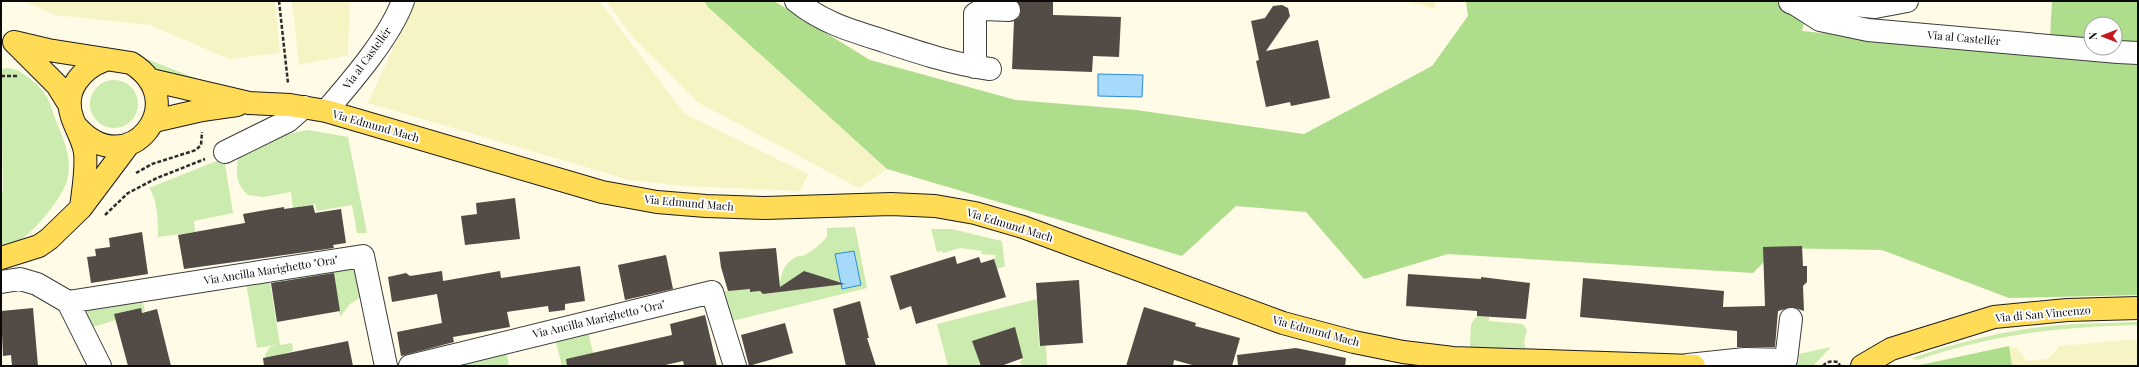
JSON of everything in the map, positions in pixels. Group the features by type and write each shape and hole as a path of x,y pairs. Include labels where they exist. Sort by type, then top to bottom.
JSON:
{"main road":[{"path":"8,38 105,60"},
{"path":"8,38 57,85 70,106 84,152 84,180 81,208"},
{"path":"70,106 71,93 83,72 93,64 105,60 118,59 131,63 142,70 151,80 156,93 157,107 154,121 140,139 130,144 115,147 100,145 87,138 76,127"},
{"name":"Via Edmund Mach","path":"151,80 249,103 297,106 326,111 602,192 657,202 706,206 765,208 891,204 935,206 975,213 1023,227 1283,324 1354,342 1404,352 1474,359 1691,365"},
{"name":"Via Edmund Mach","path":"154,121 202,110 249,103"},
{"path":"1,258 39,246 49,239 81,208 130,144"},
{"name":"Via di San Vincenzo","path":"1862,366 1891,349 1994,317 2067,310 2138,308"}],"street":[{"name":"Via al Castellér","path":"326,111 355,77 398,13 403,1"},
{"path":"796,1 825,21 933,57 982,68 975,14 982,9 1009,10"},
{"name":"Via al Castellér","path":"1791,2 1821,2 1875,8 1907,1"},
{"name":"Via al Castellér","path":"1791,2 1820,20 1868,30 2118,52 2138,52"},
{"path":"225,152 288,121 297,106"},
{"name":"Via Ancilla Marighetto \"Ora\"","path":"68,302 363,256 386,366"},
{"path":"1,282 20,279 37,284 68,302 100,366"},
{"name":"Via Ancilla Marighetto \"Ora\"","path":"410,366 712,292 735,366"},
{"path":"1691,365 1745,359 1786,360 1791,319"}],"path":[{"path":"279,1 297,106"},
{"path":"132,176 152,164 196,150 201,145 202,126"},
{"path":"103,216 128,193 157,178 225,152"},
{"path":"1823,366 1828,362 1834,361 1838,362 1840,366"}],"shaded area":[{"path":"24,1 275,1 280,53 229,59 150,25 55,15"},
{"path":"292,1 350,1 348,55 299,65"},
{"path":"415,1 599,1 685,114 808,174 800,191 684,186 630,180 368,103"},
{"path":"606,1 704,1 708,7 887,169 859,188 697,102 635,40"},
{"path":"1406,1 1436,1 1435,9"},
{"path":"2138,339 2138,366 2012,366 2009,346 2017,348 2027,361 2048,359 2060,346"}],"green space":[{"path":"704,1 774,1 870,60 1016,100 1136,110 1304,134 1432,66 1468,16 1466,1 1809,1 1802,31 2049,56 2052,1 2138,1 2138,295 2009,298 1882,250 1778,248 1753,273 1448,254 1364,279 1306,212 1236,206 1182,256 887,169 708,7"},
{"path":"134,54 195,78 195,87 164,76"},
{"path":"8,68 24,74 45,94 65,144 69,169 65,186 51,209 42,220 21,240 1,251 1,191 3,191 1,69"},
{"path":"109,80 119,80 131,87 138,99 138,109 131,121 119,128 109,128 101,124 94,117 90,109 90,99 94,91 101,84"},
{"path":"308,130 348,137 367,233 357,233 352,205 317,211 315,204 293,208 291,192 264,197 248,195 240,185 237,175 239,151 283,135"},
{"path":"224,158 233,213 194,221 195,232 158,237 156,205 149,188"},
{"path":"855,227 867,288 728,322 721,299 726,297 724,291 750,289 751,292 760,291 763,294 780,292 782,272 787,264 796,257 805,255 820,244 827,237 827,228"},
{"path":"931,229 951,229 1002,241 1005,266 997,269 994,259 996,255 981,254 982,251 960,248 943,253 942,251 937,252"},
{"path":"356,265 366,294 350,304 340,317 334,275 306,280 304,272"},
{"path":"267,280 270,283 280,345 292,343 293,351 278,355 278,359 267,366 265,355 270,347 277,345 257,348 246,282"},
{"path":"141,295 145,311 90,328 79,305"},
{"path":"1037,299 1039,346 1046,346 1047,366 1022,366 1020,362 1023,358 1013,328 973,341 981,366 948,366 937,324"},
{"path":"1477,316 1489,317 1489,321 1523,324 1527,330 1524,342 1526,349 1470,347 1471,324"},
{"path":"2138,322 2138,325 2053,330 2000,338 1945,351 1917,360 1912,358 1980,338 2031,328 2071,324"},
{"path":"588,331 596,366 562,366 555,339"},
{"path":"2009,346 2012,366 1919,366 1920,365"},
{"path":"1831,347 1813,366 1795,366 1799,361 1799,354"},
{"path":"506,353 509,364 504,366 464,366 464,363"}],"water":[{"path":"1098,74 1143,75 1142,97 1098,96"},
{"path":"854,251 861,285 842,289 835,254"}],"building":[{"path":"1017,1 1053,1 1053,15 1121,17 1119,57 1093,56 1092,72 1012,69 1014,21 1019,17 1021,11"},
{"path":"1282,5 1288,8 1290,16 1266,51 1318,40 1330,98 1291,106 1290,102 1266,107 1256,61 1259,60 1251,21 1265,18 1273,6"},
{"path":"515,198 520,239 465,245 461,216 477,214 476,203"},
{"path":"313,205 315,213 341,209 346,243 333,245 334,248 184,269 178,235 245,223 243,214 284,207 284,209"},
{"path":"142,232 148,274 91,283 87,257 96,256 95,249 110,247 109,238"},
{"path":"1802,246 1803,266 1807,266 1807,282 1803,286 1804,311 1792,307 1778,311 1775,347 1737,347 1737,331 1580,317 1583,278 1724,291 1723,307 1765,306 1763,247"},
{"path":"776,248 780,287 804,271 845,284 763,294 760,291 750,292 750,289 728,291 721,267 719,252"},
{"path":"666,255 673,289 625,300 618,265"},
{"path":"955,256 957,264 979,257 981,263 994,259 1006,297 916,324 911,306 900,310 890,276"},
{"path":"580,266 585,301 565,304 565,310 549,312 548,306 507,312 510,327 453,337 454,342 401,356 397,332 442,323 437,294 392,302 388,277 406,273 410,276 442,271 443,281 500,271 501,278"},
{"path":"334,273 340,311 277,322 271,283"},
{"path":"1408,274 1481,279 1481,277 1530,283 1526,319 1477,316 1477,311 1406,306"},
{"path":"1079,280 1083,343 1040,346 1036,283"},
{"path":"860,301 869,338 867,338 876,366 846,366 833,309"},
{"path":"1144,307 1196,323 1195,326 1240,338 1232,366 1196,366 1174,360 1173,366 1126,366"},
{"path":"33,308 38,366 12,366 11,355 3,356 1,311"},
{"path":"141,308 142,313 157,309 171,366 128,366 114,314"},
{"path":"705,315 717,366 684,366 683,361 661,366 567,366 566,359 672,335 670,324"},
{"path":"785,323 793,353 749,366 741,335"},
{"path":"1015,327 1023,358 1001,366 981,366 972,341"},
{"path":"348,341 353,366 264,366 263,358"},
{"path":"1296,348 1346,358 1345,366 1238,366 1237,355"}]}
